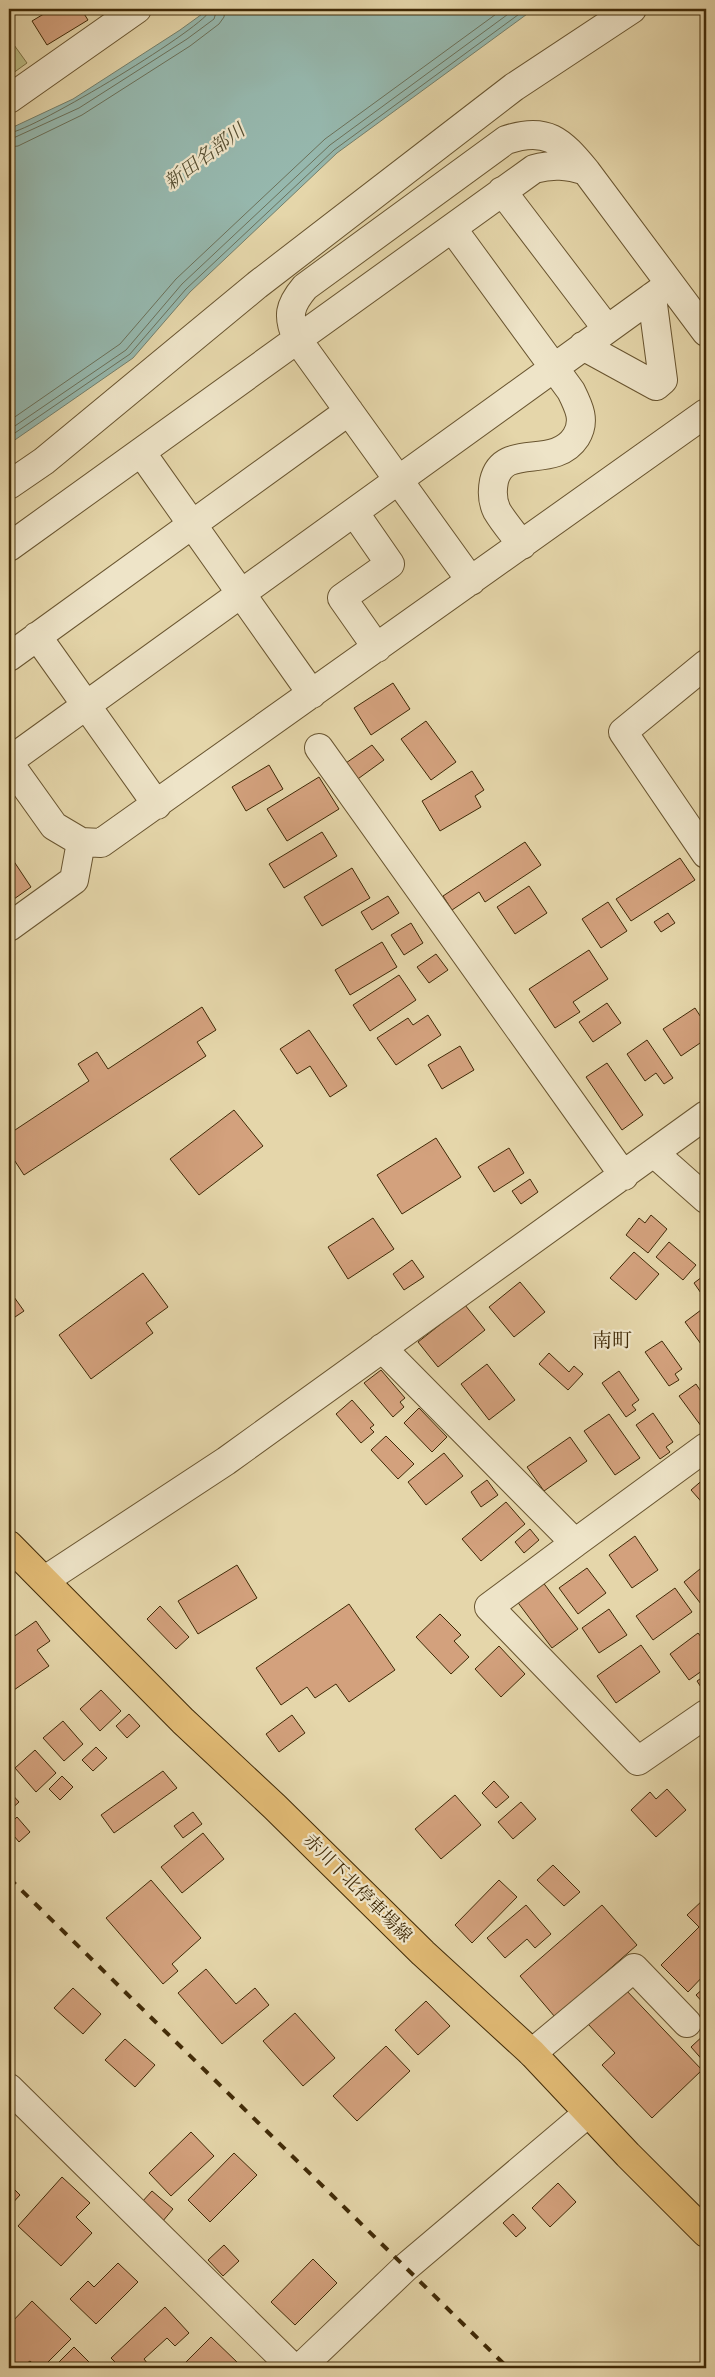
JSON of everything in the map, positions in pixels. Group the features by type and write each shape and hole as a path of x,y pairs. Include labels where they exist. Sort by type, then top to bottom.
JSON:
{"main road":[{"name":"赤川下北停車場線","path":"9,1545 184,1721 275,1807 423,1953 532,2053 706,2233"}],"street":[{"path":"9,485 44,461 256,284 514,87 632,9"},
{"path":"9,99 126,14"},
{"path":"471,581 298,339 291,324 291,309 296,298 305,287 506,140 523,134 538,135 565,146 586,170 661,290 706,332"},
{"path":"9,547 534,169 551,164 586,170"},
{"path":"502,191 607,329"},
{"path":"452,228 571,391 581,412 581,429 571,445 558,453 536,457 521,456 505,464 495,476 492,492 496,510 522,545"},
{"path":"661,290 9,762 54,826 81,842 101,843 158,805 706,413"},
{"path":"583,346 656,386 663,380 661,290"},
{"path":"9,657 349,411"},
{"path":"141,452 312,694"},
{"path":"354,512 390,564 342,598 377,648"},
{"path":"37,636 158,805"},
{"path":"706,664 623,732 706,854"},
{"path":"318,748 624,1176"},
{"path":"9,927 74,880 81,842"},
{"path":"45,1580 226,1461 624,1176 706,1115"},
{"path":"654,1153 706,1199"},
{"path":"382,1348 575,1544"},
{"path":"706,1447 489,1607 638,1761 706,1714"},
{"path":"532,2053 634,1968 687,2023"},
{"path":"9,2088 293,2368"},
{"path":"300,2368 406,2267 588,2113"}],"green space":[{"path":"9,38 27,63 9,76"}],"water":[{"name":"新田名部川","path":"209,9 534,9 337,153 190,292 133,358 9,444 9,129 73,99 180,30"}],"building":[{"path":"52,9 81,9 88,20 47,45 32,21"},
{"path":"393,683 410,709 371,735 354,708"},
{"path":"426,721 456,762 431,780 401,739"},
{"path":"372,745 384,760 355,781 343,765"},
{"path":"269,765 283,789 246,811 232,787"},
{"path":"472,771 484,790 475,796 481,807 440,831 422,801"},
{"path":"319,777 339,809 287,841 267,809"},
{"path":"322,832 337,856 284,888 269,864"},
{"path":"525,842 541,865 485,902 479,892 452,910 443,896"},
{"path":"9,854 31,887 14,899 9,891"},
{"path":"680,858 695,880 631,921 616,899"},
{"path":"352,868 370,898 322,926 304,897"},
{"path":"529,886 547,913 515,934 497,907"},
{"path":"388,896 399,913 372,930 361,912"},
{"path":"608,902 627,931 601,948 582,919"},
{"path":"668,913 675,923 661,932 654,922"},
{"path":"411,923 423,943 404,955 391,935"},
{"path":"382,942 397,967 350,995 335,970"},
{"path":"589,950 608,979 573,1002 580,1012 555,1028 529,989"},
{"path":"436,954 448,970 429,983 417,967"},
{"path":"399,975 416,1000 370,1031 353,1005"},
{"path":"607,1003 621,1023 593,1042 579,1022"},
{"path":"202,1007 216,1030 197,1042 206,1056 24,1175 9,1152 9,1134 89,1081 78,1064 97,1052 108,1069"},
{"path":"695,1008 706,1025 706,1039 681,1056 663,1029"},
{"path":"428,1015 441,1035 396,1065 377,1038 408,1018 413,1025"},
{"path":"309,1030 347,1086 330,1097 310,1066 297,1074 280,1049"},
{"path":"647,1040 673,1078 664,1084 656,1073 645,1081 627,1054"},
{"path":"460,1046 474,1070 442,1089 428,1065"},
{"path":"607,1063 643,1115 622,1130 586,1077"},
{"path":"234,1110 263,1146 199,1195 170,1159"},
{"path":"436,1138 461,1177 402,1214 377,1175"},
{"path":"509,1148 524,1173 494,1192 478,1167"},
{"path":"530,1179 538,1192 521,1204 512,1191"},
{"path":"651,1215 667,1229 648,1253 626,1235 639,1218 645,1223"},
{"path":"373,1218 394,1249 348,1279 328,1247"},
{"path":"669,1242 696,1265 683,1280 656,1257"},
{"path":"634,1252 659,1274 636,1300 610,1278"},
{"path":"412,1260 424,1277 404,1290 393,1274"},
{"path":"143,1273 168,1307 146,1323 153,1333 91,1379 59,1335"},
{"path":"706,1274 706,1294 703,1296 694,1283"},
{"path":"520,1282 545,1312 514,1337 489,1307"},
{"path":"9,1290 24,1311 9,1321"},
{"path":"465,1305 485,1330 438,1367 418,1342"},
{"path":"701,1310 706,1317 706,1351 685,1322"},
{"path":"662,1341 682,1369 675,1374 679,1380 669,1386 645,1352"},
{"path":"549,1353 569,1372 574,1366 583,1374 568,1390 539,1364"},
{"path":"487,1364 515,1400 489,1420 461,1384"},
{"path":"381,1370 405,1398 400,1402 404,1407 393,1417 364,1383"},
{"path":"619,1371 639,1400 632,1405 636,1410 626,1417 602,1383"},
{"path":"696,1384 706,1399 706,1428 704,1430 679,1396"},
{"path":"352,1400 374,1425 370,1428 374,1432 361,1443 336,1414"},
{"path":"419,1408 447,1437 432,1452 404,1423"},
{"path":"653,1413 673,1442 666,1447 670,1452 660,1459 636,1425"},
{"path":"609,1414 640,1458 615,1475 584,1431"},
{"path":"386,1436 414,1464 398,1479 371,1450"},
{"path":"570,1437 587,1461 544,1491 527,1467"},
{"path":"444,1453 463,1476 426,1505 408,1482"},
{"path":"706,1477 706,1507 691,1490"},
{"path":"487,1480 498,1495 481,1507 471,1492"},
{"path":"506,1502 525,1524 481,1561 462,1539"},
{"path":"530,1529 539,1540 524,1553 515,1542"},
{"path":"635,1536 658,1570 632,1588 609,1555"},
{"path":"237,1565 257,1598 198,1634 178,1601"},
{"path":"587,1568 606,1593 578,1614 559,1588"},
{"path":"700,1569 706,1576 706,1600 701,1604 684,1582"},
{"path":"542,1581 578,1629 552,1648 516,1600"},
{"path":"675,1588 692,1612 653,1640 636,1616"},
{"path":"349,1604 395,1670 349,1702 336,1684 315,1698 307,1687 281,1705 256,1668"},
{"path":"160,1606 189,1637 176,1649 147,1619"},
{"path":"609,1609 627,1635 599,1653 582,1628"},
{"path":"440,1614 461,1635 454,1641 469,1657 451,1674 416,1637"},
{"path":"36,1621 50,1641 37,1650 49,1666 11,1692 9,1689 9,1640"},
{"path":"698,1633 706,1643 706,1668 689,1680 670,1654"},
{"path":"641,1645 660,1672 616,1703 597,1676"},
{"path":"499,1646 525,1674 501,1697 475,1669"},
{"path":"706,1675 706,1695 697,1681"},
{"path":"101,1690 121,1711 100,1731 80,1709"},
{"path":"129,1714 140,1726 127,1738 116,1726"},
{"path":"292,1715 305,1733 279,1752 266,1734"},
{"path":"63,1721 83,1744 64,1761 43,1738"},
{"path":"96,1747 107,1758 93,1771 82,1760"},
{"path":"35,1750 56,1773 36,1792 15,1768"},
{"path":"163,1771 177,1788 114,1833 101,1815"},
{"path":"62,1776 73,1787 60,1800 49,1789"},
{"path":"494,1781 509,1797 496,1808 482,1793"},
{"path":"667,1789 686,1810 656,1837 631,1810 650,1792 656,1799"},
{"path":"9,1791 19,1802 9,1811"},
{"path":"455,1795 481,1825 441,1859 415,1829"},
{"path":"521,1802 536,1819 513,1839 498,1822"},
{"path":"193,1812 202,1824 183,1838 174,1826"},
{"path":"17,1817 30,1832 19,1842 9,1830 9,1825"},
{"path":"203,1833 224,1859 182,1893 161,1867"},
{"path":"553,1865 580,1892 564,1906 537,1880"},
{"path":"151,1880 201,1938 172,1964 178,1971 163,1984 106,1918"},
{"path":"499,1880 517,1897 472,1943 455,1925"},
{"path":"704,1899 706,1902 706,1973 688,1992 661,1965 699,1927 687,1915"},
{"path":"526,1905 551,1934 535,1948 527,1939 505,1958 487,1938"},
{"path":"602,1905 637,1945 555,2017 520,1976"},
{"path":"206,1969 236,2004 255,1988 269,2005 222,2044 178,1993"},
{"path":"706,1986 706,2006 696,1995"},
{"path":"73,1988 101,2014 83,2034 54,2008"},
{"path":"625,1989 702,2070 652,2118 602,2065 615,2053 588,2024"},
{"path":"426,2001 450,2026 418,2055 395,2030"},
{"path":"295,2013 335,2058 303,2086 263,2041"},
{"path":"706,2033 706,2064 691,2047"},
{"path":"125,2039 155,2065 135,2087 105,2060"},
{"path":"386,2046 410,2071 357,2121 333,2096"},
{"path":"191,2132 214,2156 171,2196 149,2173"},
{"path":"234,2153 257,2175 210,2222 188,2200"},
{"path":"62,2177 90,2203 76,2217 92,2233 61,2266 18,2226"},
{"path":"558,2183 576,2202 550,2227 532,2208"},
{"path":"9,2184 20,2195 9,2207"},
{"path":"152,2191 173,2209 162,2222 141,2203"},
{"path":"513,2214 526,2228 516,2237 503,2223"},
{"path":"224,2245 239,2261 223,2276 208,2260"},
{"path":"313,2259 337,2283 295,2325 271,2302"},
{"path":"118,2263 138,2282 96,2324 70,2299 88,2281 94,2287"},
{"path":"32,2301 71,2339 42,2368 38,2368 30,2361 20,2368 9,2358 9,2325"},
{"path":"165,2307 189,2333 175,2346 167,2338 144,2359 151,2368 121,2368 111,2358"},
{"path":"211,2337 238,2363 233,2368 193,2368 186,2362"},
{"path":"74,2347 91,2364 86,2368 53,2368"}],"railway":[{"path":"9,1878 508,2368"}],"district":[{"name":"南町","path":"612,1340"}]}
